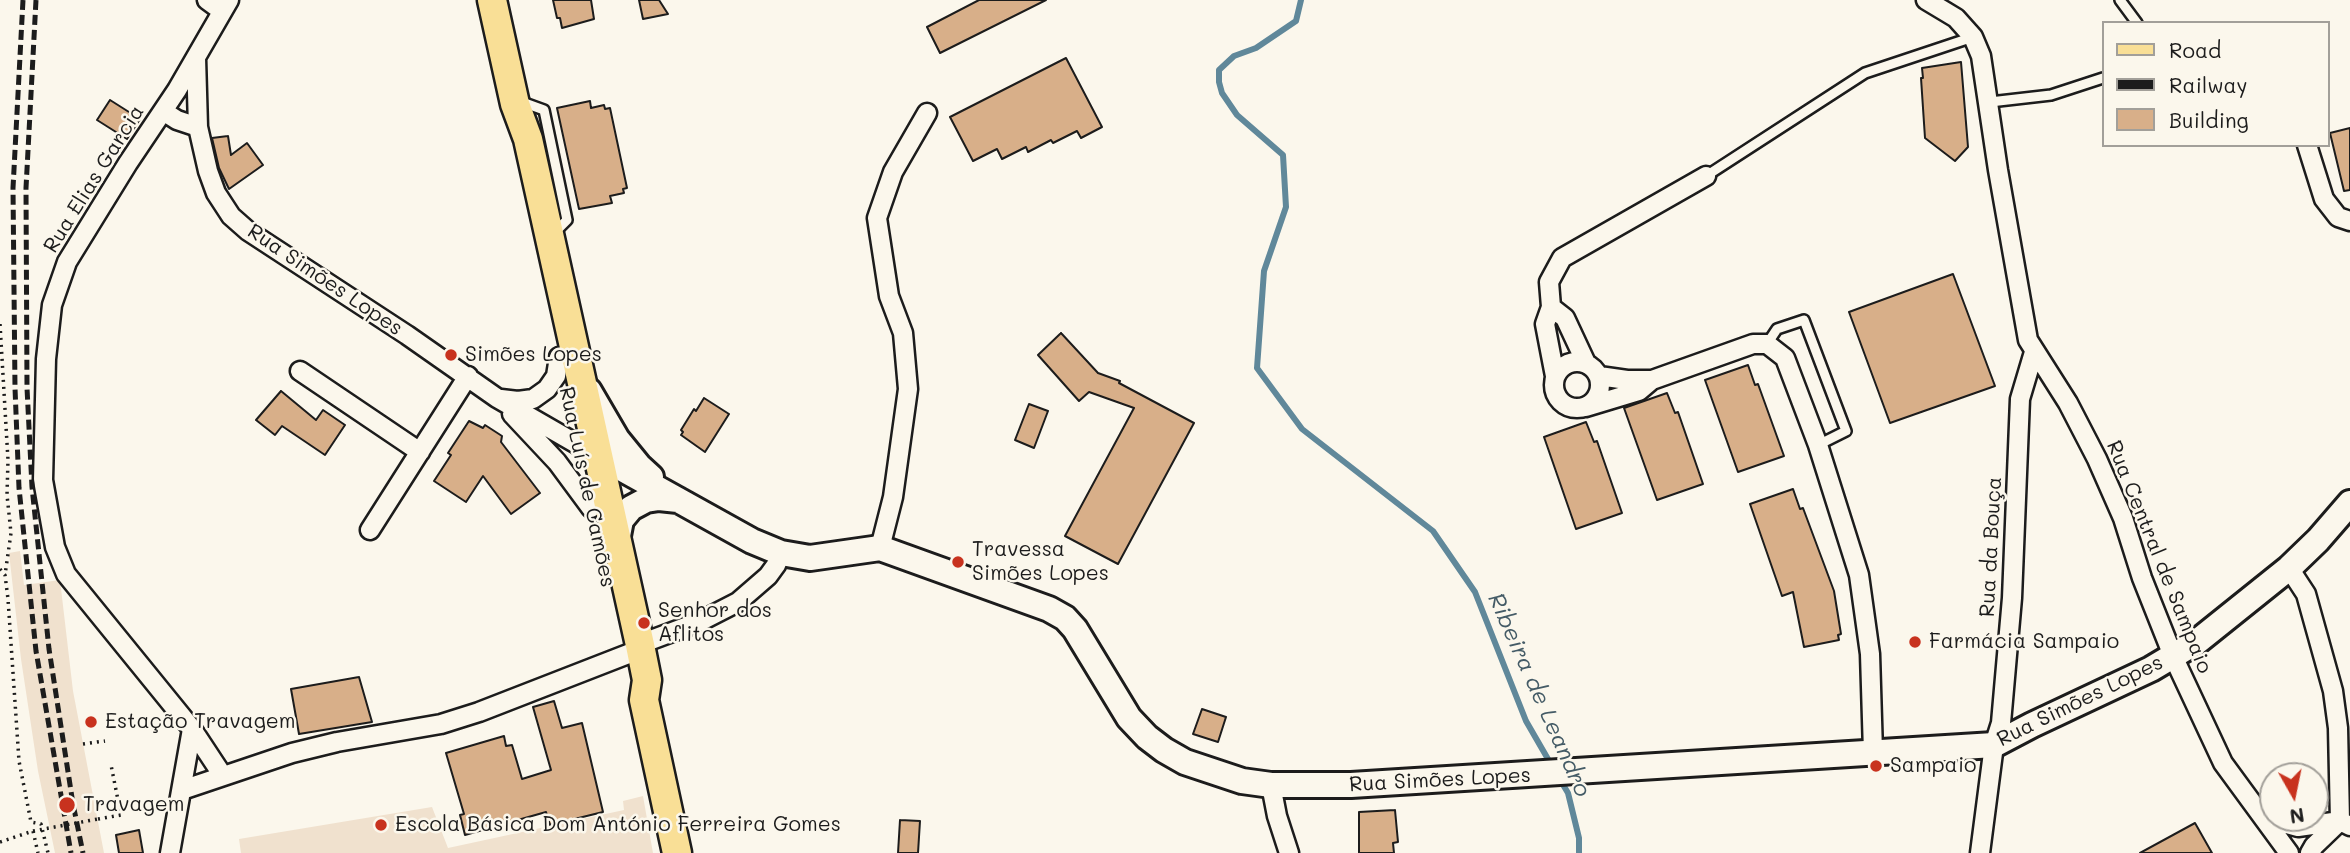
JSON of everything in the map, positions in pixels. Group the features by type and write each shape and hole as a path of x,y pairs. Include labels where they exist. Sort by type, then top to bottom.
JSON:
{"main road":[{"name":"Rua Luís de Camões","path":"492,0 514,102 528,139 550,236 570,364"},
{"name":"Rua Luís de Camões","path":"514,102 514,141 570,364 589,456 648,680 645,700 677,853"},
{"name":"Rua Luís de Camões","path":"589,456 617,541 639,647"}],"street":[{"path":"207,0 225,6"},
{"name":"Rua Central de Sampaio","path":"1926,0 1956,18 1973,37 1981,56 2028,340 2068,403 2102,471 2123,519 2142,578 2173,656 2222,763 2259,811"},
{"name":"Rua Elias Garcia","path":"223,776 192,729 66,573 55,548 43,481 46,359 52,305 67,262 196,58 225,6"},
{"name":"Rua Simões Lopes","path":"196,58 198,127 208,171 216,193 231,216 248,231 468,376 497,398 589,456 678,500 752,541 780,554 810,558 880,548 1049,609 1065,618 1086,645 1129,718 1147,737 1185,762 1242,781 1271,785 1351,785 1994,745 2151,669 2198,641 2289,568 2350,503"},
{"path":"163,111 177,120 198,127"},
{"path":"880,548 893,497 908,388 903,333 889,296 877,218 893,172 927,113"},
{"name":"Rua Simões Lopes","path":"514,141 537,216 627,630 639,647"},
{"path":"2308,147 2324,199 2338,217 2350,221"},
{"path":"1652,380 1639,391 1606,402 1586,407 1563,404 1554,391 1555,376 1545,324 1551,307 1549,282 1562,258 1706,176"},
{"path":"1551,307 1565,318 1600,390 1597,397 1586,407"},
{"path":"1555,376 1564,365 1572,362 1627,380 1652,380 1753,344 1767,344 1785,358 1818,445 1859,575 1870,654 1873,752"},
{"name":"Rua da Bouça","path":"1980,853 1994,745 2001,723 2012,598 2020,399 2034,352"},
{"path":"497,398 518,401 533,399 547,389 556,376 570,364"},
{"name":"Rua Simões Lopes","path":"570,364 617,439 639,466 678,500"},
{"path":"300,371 420,452"},
{"path":"370,530 468,376"},
{"name":"Rua Simões Lopes","path":"497,398 552,457 589,456"},
{"path":"617,541 621,520 631,508 646,500 678,500"},
{"path":"182,790 292,753 337,742 441,724 479,712 699,622 738,602 768,576 780,554"},
{"path":"2289,568 2306,594 2333,691 2338,728 2345,823 2314,846 2310,853"},
{"path":"170,853 192,729"},
{"path":"1271,785 1277,816 1289,853"},
{"name":"Rua Central de Sampaio","path":"2274,832 2289,853"}],"lane":[{"path":"2120,0 2136,21"},
{"path":"1706,176 1865,73 1973,37"},
{"path":"1990,102 2051,96 2102,78"},
{"path":"1767,344 1777,329 1804,320 1846,432 1818,445"}],"path":[{"path":"0,324 11,533 5,575 11,599 19,761 31,822 41,824 48,853"},
{"path":"0,569 5,575"},
{"path":"83,744 105,741"},
{"path":"0,842 33,831 121,815 111,765"},
{"path":"33,831 38,853"}],"shaded area":[{"path":"20,551 24,585 60,580 73,691 104,853 55,853 38,771 21,659 9,553"},
{"name":"Escola Básica Dom António Ferreira Gomes","path":"643,796 653,853 241,853 239,839 432,807 448,848 624,810 623,801"}],"building":[{"path":"553,0 591,0 594,19 562,28"},
{"path":"639,0 659,0 668,14 643,19"},
{"path":"979,0 1046,0 940,53 927,27"},
{"path":"1066,58 1102,127 1081,138 1077,131 1028,152 1026,147 1002,159 997,149 973,161 950,117"},
{"path":"1961,62 1968,147 1955,161 1925,138 1921,78 1922,68"},
{"path":"110,100 140,119 127,139 97,120"},
{"path":"590,101 591,108 604,105 605,109 610,108 627,188 623,189 624,193 610,196 612,203 579,209 557,108"},
{"path":"2350,128 2350,190 2344,191 2330,133"},
{"path":"228,136 231,155 247,143 263,165 229,189 219,168 212,138"},
{"path":"1953,274 1995,386 1890,423 1849,312"},
{"path":"1061,333 1098,373 1120,381 1119,383 1194,423 1118,564 1065,536 1134,408 1089,392 1079,401 1038,355"},
{"path":"1748,365 1755,385 1758,384 1784,456 1738,472 1705,380"},
{"path":"281,391 316,420 323,410 345,425 325,455 282,426 275,435 256,420"},
{"path":"1667,393 1675,413 1678,412 1703,484 1657,500 1624,408"},
{"path":"704,398 729,414 705,452 681,435 681,430 694,409 696,411"},
{"path":"1029,404 1048,411 1034,448 1015,440"},
{"path":"469,421 483,428 485,425 502,436 501,442 540,493 511,514 483,476 466,502 434,481"},
{"path":"1586,422 1594,442 1597,441 1622,513 1576,529 1544,437"},
{"path":"1793,489 1800,509 1803,508 1834,591 1841,634 1838,635 1839,640 1804,647 1793,592 1782,596 1750,504"},
{"path":"359,677 372,722 299,734 291,689"},
{"path":"554,701 562,728 582,723 603,812 550,825 546,812 465,835 460,815 464,814 446,753 504,736 506,746 512,745 522,779 551,770 533,707"},
{"path":"1202,709 1226,717 1218,742 1193,734"},
{"path":"1395,810 1398,842 1393,843 1394,853 1359,853 1359,812"},
{"path":"900,820 920,821 918,853 898,853"},
{"path":"2195,823 2212,853 2140,853"},
{"path":"139,830 143,853 119,853 116,835"}],"waterway":[{"name":"Ribeira de Leandro","path":"1301,0 1296,21 1256,48 1234,56 1219,70 1222,93 1237,115 1283,155 1286,207 1264,271 1257,368 1302,429 1433,531 1475,592 1526,721 1552,766"},
{"name":"Ribeira de Leandro","path":"1559,778 1568,793 1579,838 1579,853"}],"railway":[{"path":"23,0 13,188 19,488 36,651 71,853"},
{"path":"36,0 26,188 27,388 32,487 49,649 83,853"}],"place":[{"name":"Simões Lopes","path":"451,355"},
{"name":"Travessa Simões Lopes","path":"958,562"},
{"name":"Senhor dos Aflitos","path":"644,623"},
{"name":"Farmácia Sampaio","path":"1915,642"},
{"name":"Estação Travagem","path":"91,722"},
{"name":"Sampaio","path":"1876,766"},
{"name":"Travagem","path":"67,805"},
{"name":"Escola Básica Dom António Ferreira Gomes","path":"381,825"}]}
